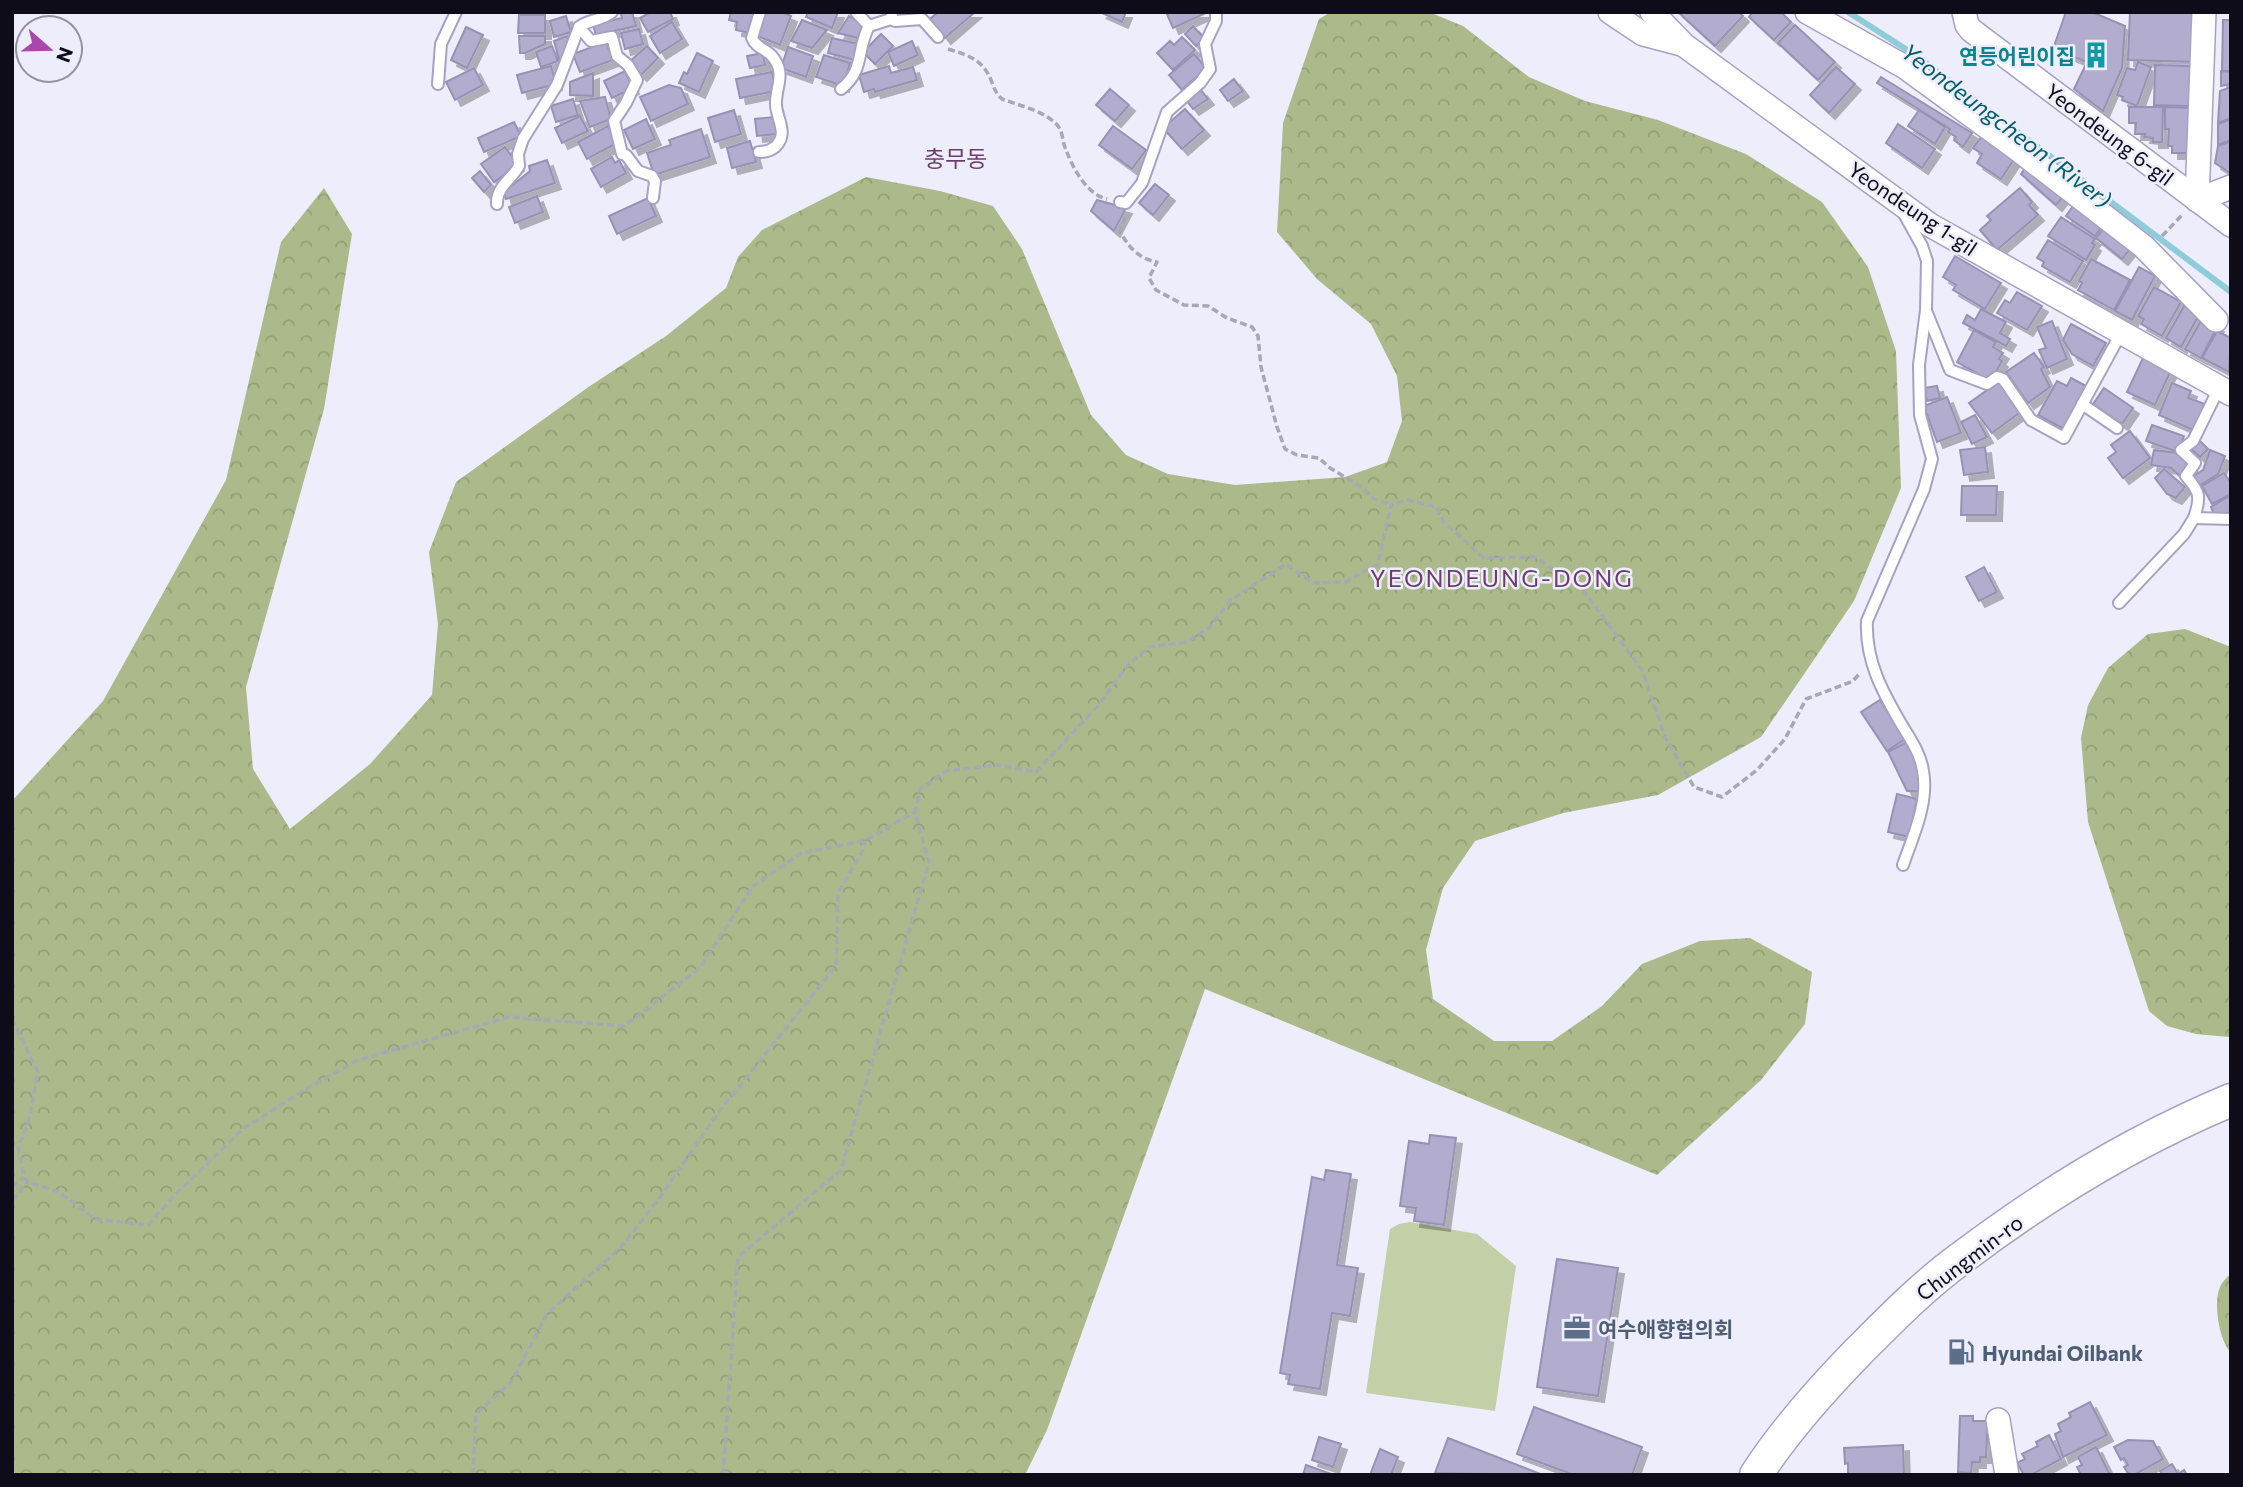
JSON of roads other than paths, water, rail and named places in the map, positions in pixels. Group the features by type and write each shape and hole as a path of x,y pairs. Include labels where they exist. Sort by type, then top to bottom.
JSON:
{"street":[{"path":"1610,12 1643,34 1684,45"},
{"name":"Yeondeung 1-gil","path":"1652,12 1684,45 1930,225 2225,391"},
{"path":"1807,12 1905,67 2016,148 2148,250 2216,320"},
{"name":"Yeondeung 6-gil","path":"1964,12 1971,30 2231,225"},
{"path":"2204,12 2197,200 2231,187"},
{"name":"Chungmin-ro","path":"1756,1475 1793,1421 1827,1384 1897,1313 1959,1259 2051,1195 2136,1146 2195,1115 2231,1100"},
{"path":"1998,1420 2007,1475"}],"lane":[{"path":"438,84 441,44 456,12"},
{"path":"497,204 502,187 519,166 518,153 523,139 557,85 579,27 612,12"},
{"path":"760,12 752,38 754,43 772,56 779,71 781,84 776,106 782,130 777,145 769,151 760,152"},
{"path":"856,12 869,26"},
{"path":"1125,201 1142,183 1167,111 1200,83 1210,69 1210,62 1204,50 1216,21 1216,12"},
{"path":"841,89 852,80 858,68 869,26 892,16 895,21 922,19 938,37"},
{"path":"579,27 592,41 612,37 617,56 628,65 637,80 614,121 622,155 626,155 638,172 652,176 655,181 653,198"},
{"path":"1896,201 1926,254 1926,310 1919,365 1920,415 1932,459 1924,489 1867,621 1871,661 1881,690 1914,746 1923,769 1924,791 1919,817 1903,865"},
{"path":"1926,310 1951,370 1987,384 1997,377 2003,379 2031,421 2064,438 2121,333"},
{"path":"2119,603 2184,534 2194,518 2199,502 2198,490 2186,476 2195,463 2181,450 2193,441 2225,391"},
{"path":"2082,404 2117,428"},
{"path":"2194,518 2231,519"}],"waterway":[{"name":"Yeondeungcheon (River)","path":"1848,12 1915,55 2231,292"}],"place":[{"name":"연등어린이집","path":"2096,55"},
{"name":"여수애향협의회","path":"1577,1328"},
{"name":"Hyundai Oilbank","path":"1961,1352"}],"district":[{"name":"충무동","path":"956,158"},
{"name":"YEONDEUNG-DONG","path":"1502,577"}]}
